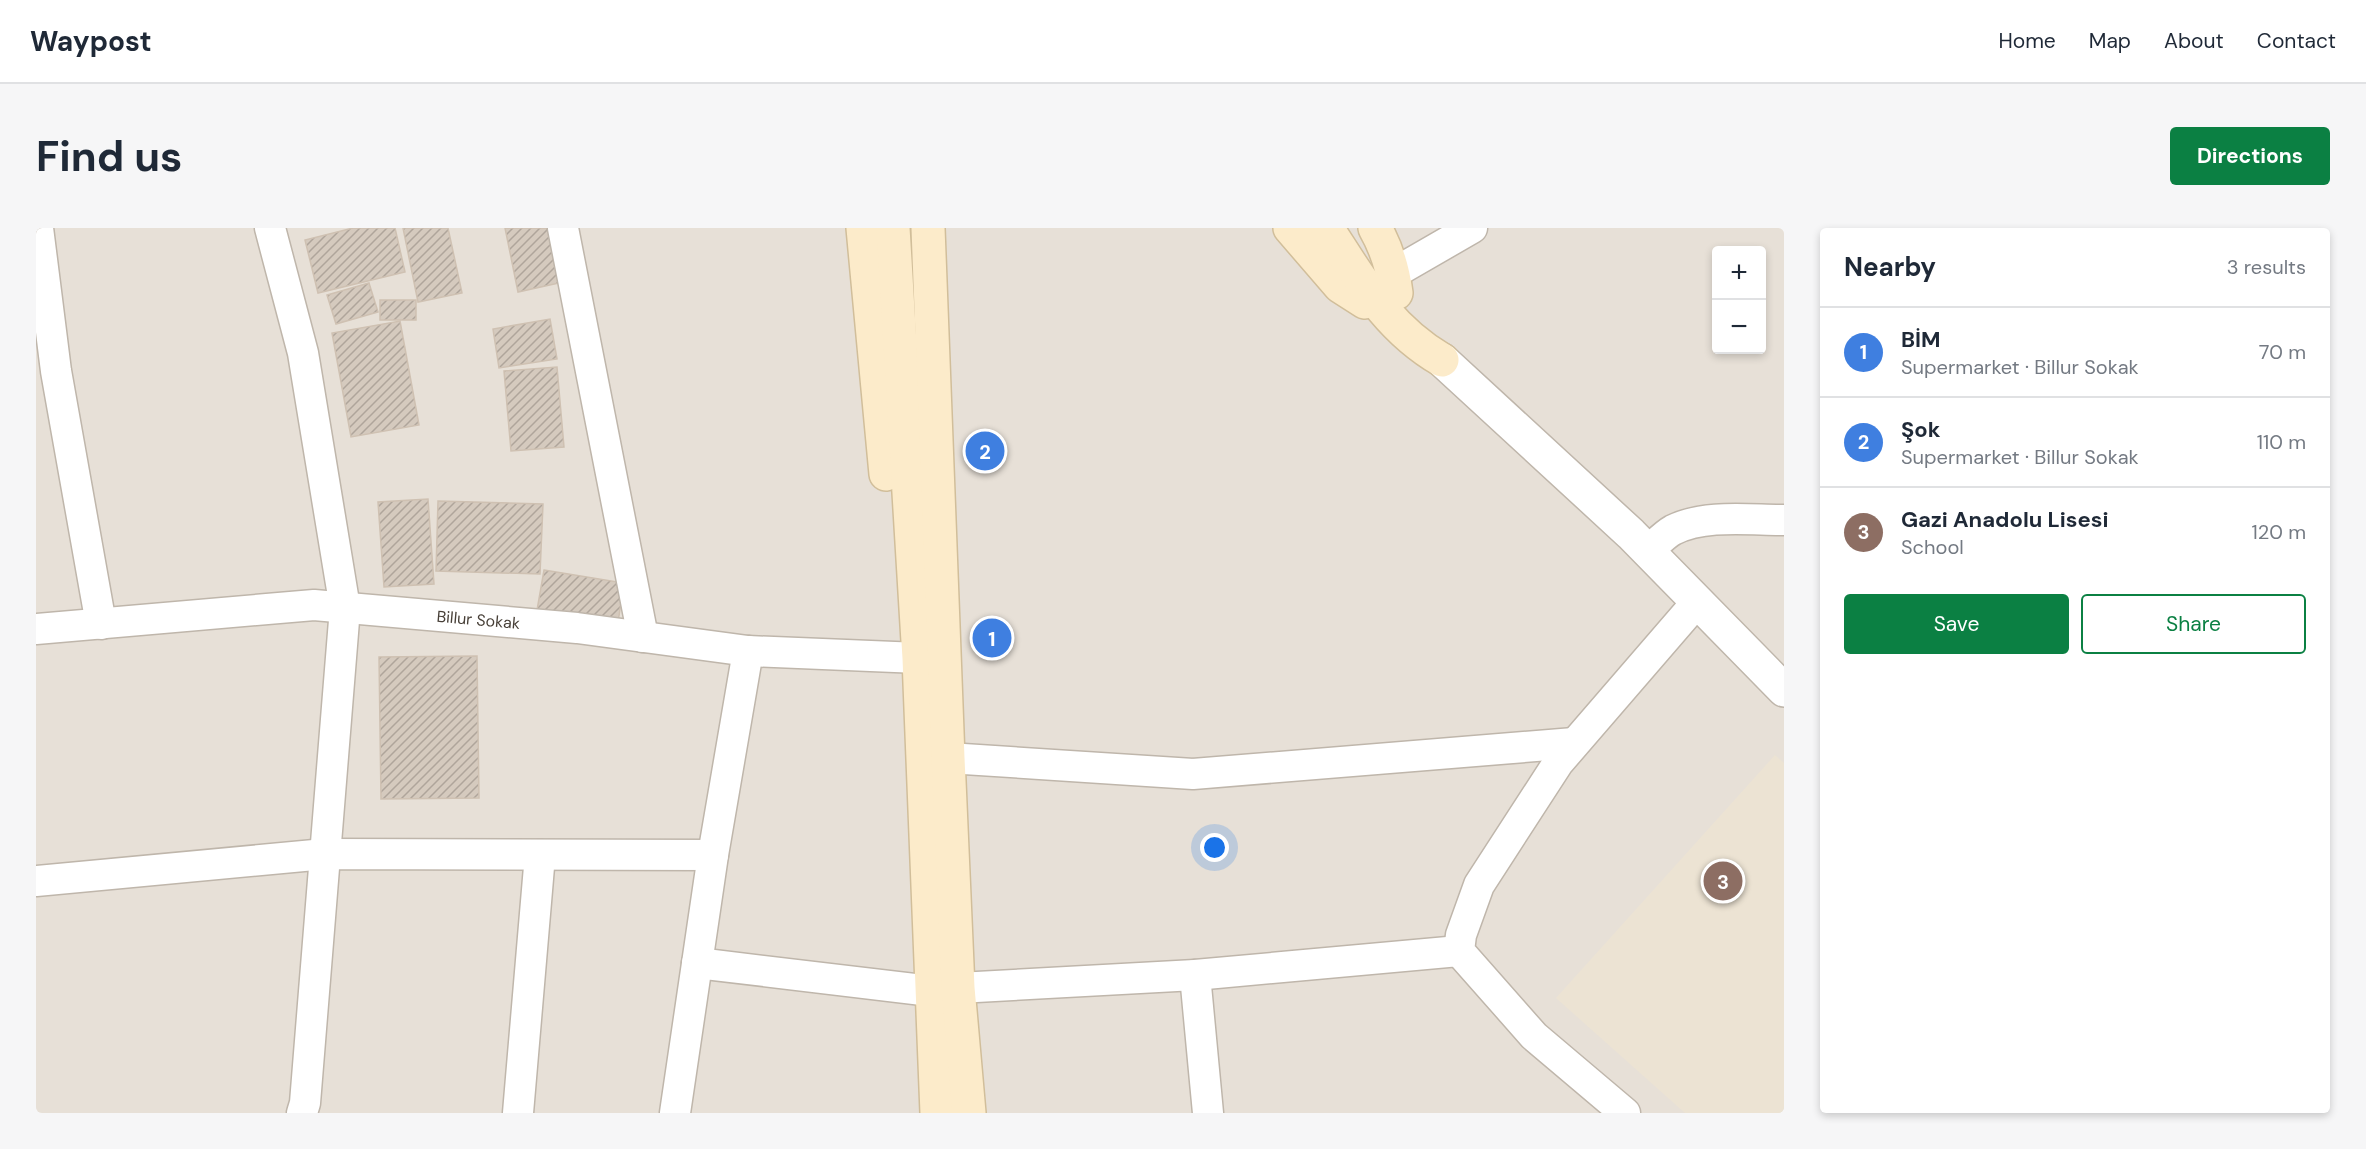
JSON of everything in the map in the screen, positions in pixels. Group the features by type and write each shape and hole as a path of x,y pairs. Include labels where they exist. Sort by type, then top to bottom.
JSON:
{"main road":[{"path":"863,228 900,625 919,658"},
{"path":"893,228 919,658 945,989 969,1113"},
{"path":"928,228 948,758 945,989 936,1113"},
{"path":"1290,228 1340,286 1356,298 1390,292"},
{"path":"1327,228 1429,334 1442,360"},
{"path":"1351,228 1390,292"},
{"path":"1375,228 1384,244 1390,292"}],"street":[{"path":"38,228 56,371 101,624"},
{"path":"270,228 303,353 345,608 305,1103 302,1113"},
{"path":"563,228 644,637"},
{"path":"1390,292 1472,228"},
{"path":"1442,360 1648,551 1784,690"},
{"path":"1648,551 1670,531 1687,524 1710,521 1784,520"},
{"path":"1625,1113 1534,1036 1459,951 1461,935 1479,885 1558,762 1697,602"},
{"name":"Billur Sokak","path":"36,629 315,605 577,628 748,651 919,658"},
{"path":"675,1113 713,855 748,651"},
{"path":"948,758 1193,774 1574,743"},
{"path":"36,881 325,854 713,855"},
{"path":"520,1113 540,855"},
{"path":"697,963 945,989 1195,975 1459,951"},
{"path":"1195,975 1208,1113"}],"shaded area":[{"path":"36,228 1784,228 1784,1113 36,1113"},
{"path":"1775,755 1784,763 1784,1113 1685,1113 1556,998"}],"building":[{"path":"353,228 395,228 405,272 318,293 305,240"},
{"path":"403,228 448,228 462,293 418,302"},
{"path":"505,228 556,228 568,281 518,292"},
{"path":"369,283 378,312 336,324 327,295"},
{"path":"380,300 416,300 416,320 380,320"},
{"path":"550,319 557,359 499,368 493,329"},
{"path":"400,321 419,425 351,437 332,333"},
{"path":"557,367 564,447 511,451 504,371"},
{"path":"428,499 434,584 384,587 378,502"},
{"path":"438,501 543,504 540,574 436,571"},
{"path":"544,570 624,583 617,629 536,616"},
{"path":"477,656 479,798 381,799 379,657"}],"place":[{"name":"Şok","path":"985,451"},
{"name":"BİM","path":"992,638"},
{"name":"Gazi Anadolu Lisesi","path":"1723,881"}]}
